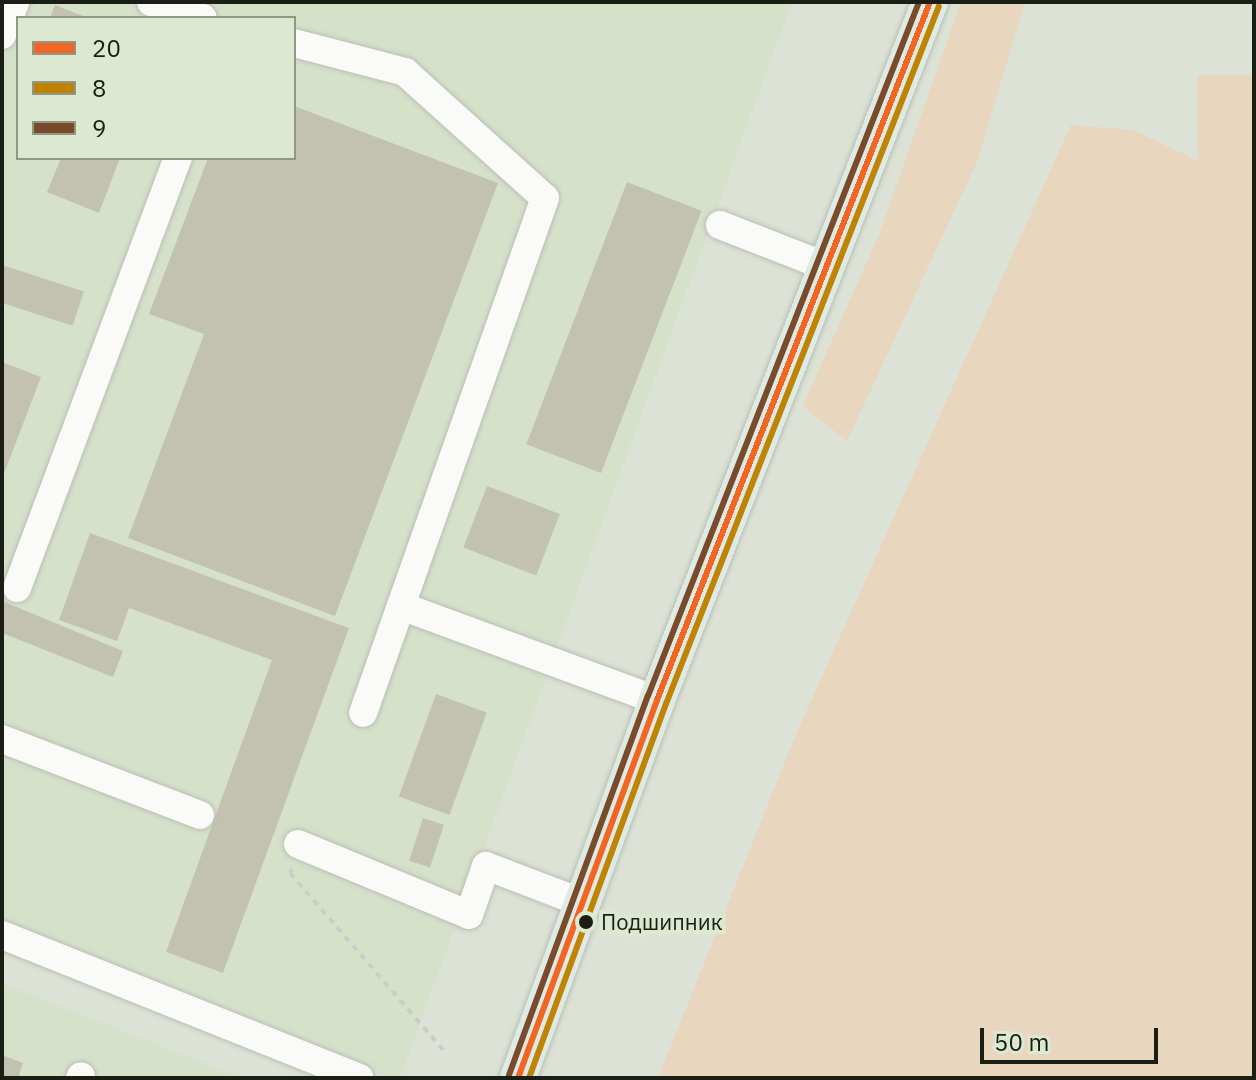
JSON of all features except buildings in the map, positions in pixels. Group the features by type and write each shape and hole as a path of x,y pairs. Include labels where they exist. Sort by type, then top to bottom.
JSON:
{"main road":[{"path":"518,1078 657,700 930,2"}],"lane":[{"path":"2,35 15,2"},
{"path":"151,2 196,16"},
{"path":"296,44 405,72 545,198 363,713"},
{"path":"17,588 177,160"},
{"path":"720,225 828,267"},
{"path":"401,606 657,700"},
{"path":"2,739 200,815"},
{"path":"298,844 469,915 486,866 583,903"},
{"path":"2,935 359,1078"}],"path":[{"path":"298,844 290,873 445,1052"}],"shaded area":[{"path":"2,2 792,2 400,1078 390,1078 2,932"},
{"path":"961,2 1025,2 977,162 847,441 803,406 879,235"},
{"path":"1197,75 1254,75 1254,1078 658,1078 796,734 1071,125 1133,130 1198,161"},
{"path":"2,983 242,1078 2,1078"}],"transit line":[{"name":"9","path":"509,1075 648,696 919,2"},
{"name":"20","path":"518,1078 657,700 930,2"},
{"name":"8","path":"529,1078 666,704 939,6"}],"place":[{"name":"Подшипник","path":"586,922"}]}
